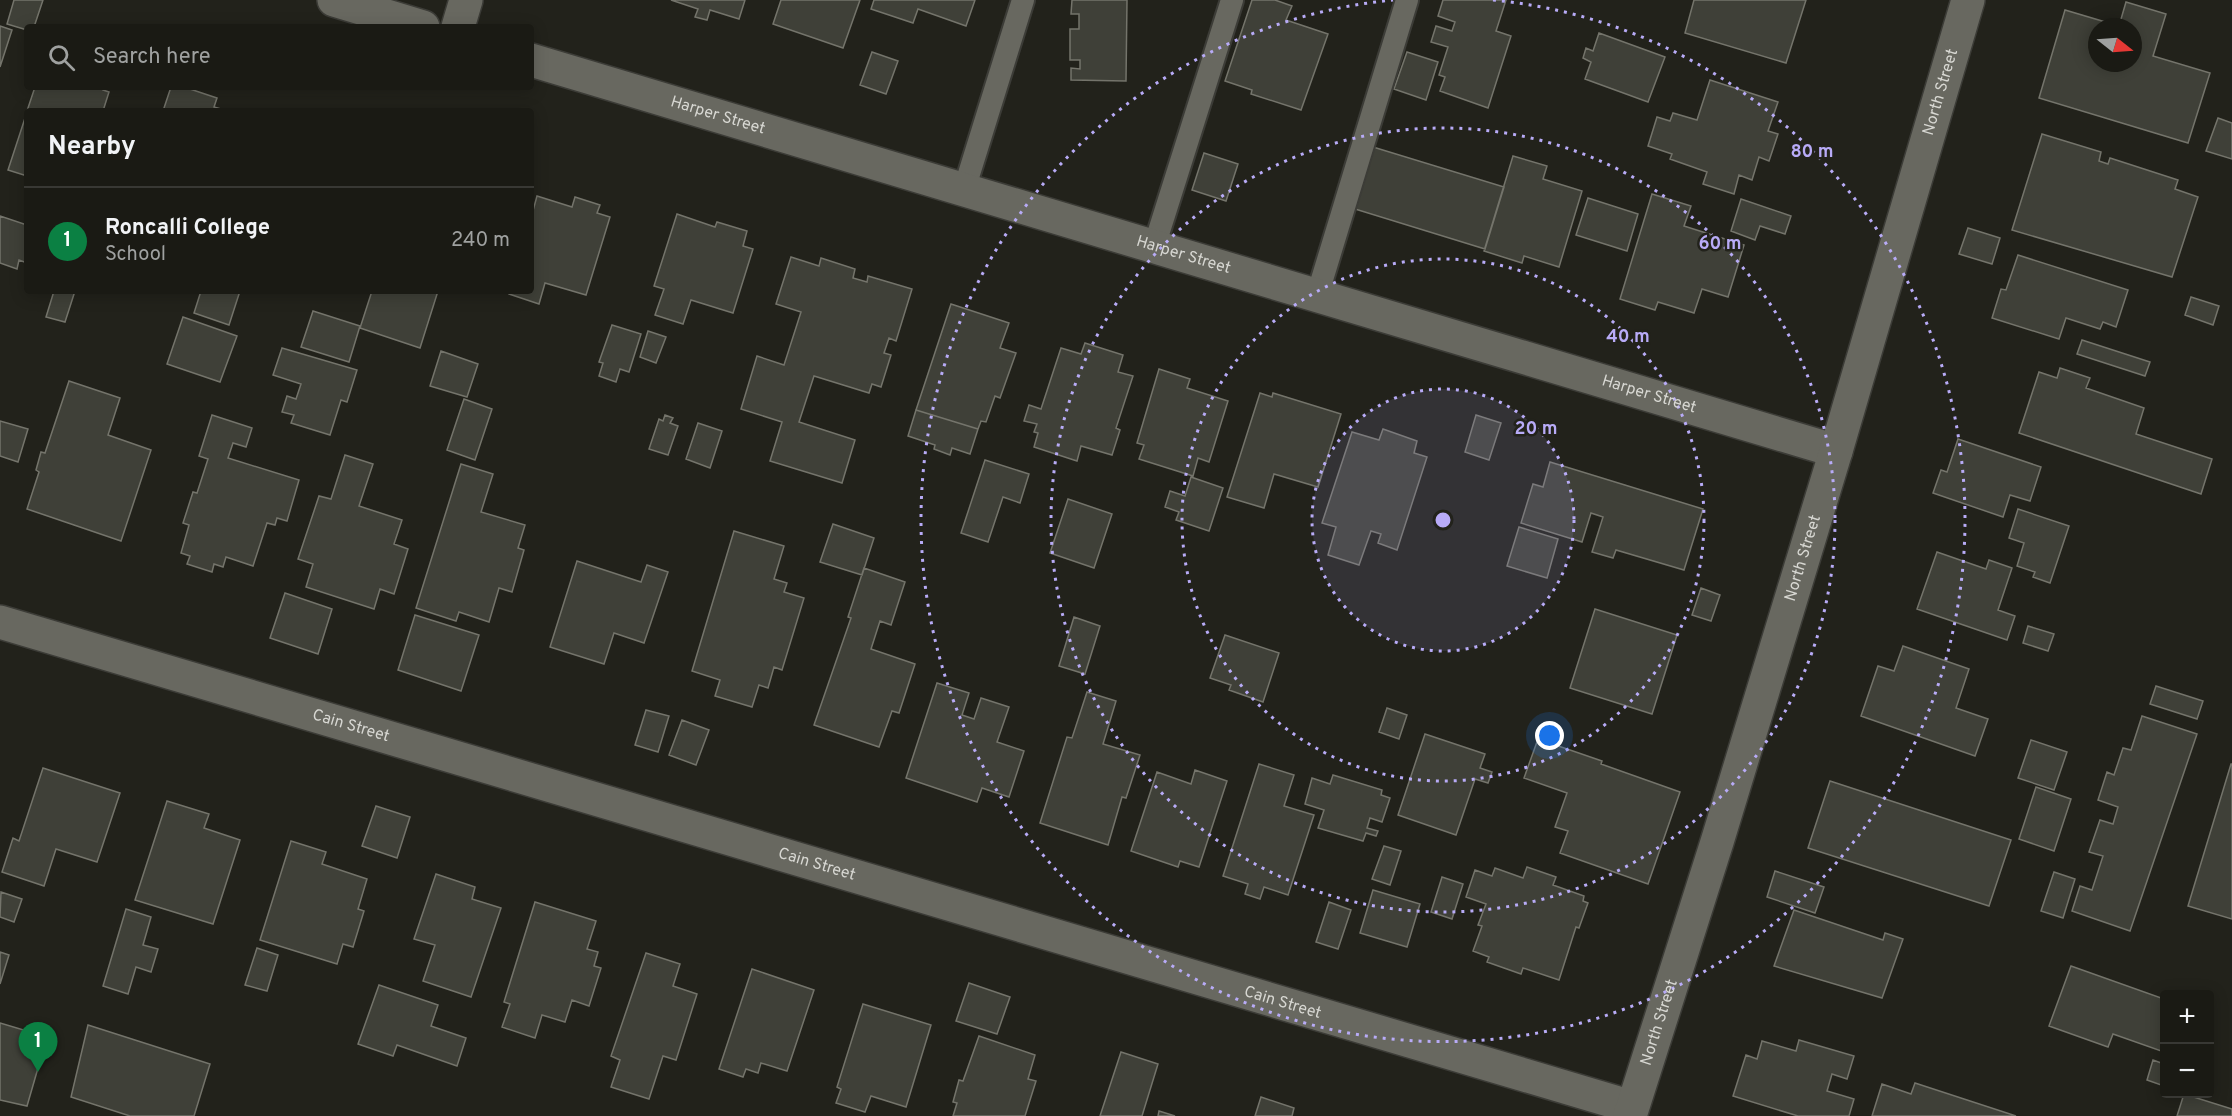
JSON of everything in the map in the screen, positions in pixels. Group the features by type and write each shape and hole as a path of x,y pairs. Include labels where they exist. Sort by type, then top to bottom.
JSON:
{"street":[{"path":"334,0 413,24"},
{"path":"459,24 466,0"},
{"name":"North Street","path":"1631,1112 1717,842 1836,451 1968,0"},
{"name":"Harper Street","path":"534,61 1836,451"},
{"name":"Cain Street","path":"0,622 1631,1112"}],"lane":[{"path":"964,190 1023,0"},
{"path":"1154,247 1232,0"},
{"path":"1317,296 1407,0"}],"building":[{"path":"14,0 43,0 35,24 24,24 24,29 7,24"},
{"path":"671,0 745,0 739,19 710,10 707,20 695,17 698,9"},
{"path":"781,0 860,0 843,48 773,24"},
{"path":"874,0 975,0 966,26 918,9 913,23 871,9"},
{"path":"1072,0 1127,0 1126,81 1071,80 1071,68 1080,69 1080,60 1070,60 1070,29 1079,29 1079,14 1071,14"},
{"path":"1252,0 1275,0 1292,6 1286,20 1328,34 1301,110 1251,94 1252,90 1225,81"},
{"path":"1443,0 1506,0 1496,31 1511,36 1488,108 1440,91 1445,77 1439,75 1448,47 1431,42 1436,26 1452,31 1455,22 1438,16"},
{"path":"1694,0 1806,0 1786,63 1685,33"},
{"path":"2126,2 2166,14 2153,56 2210,73 2188,143 2039,98 2065,10 2092,18 2088,18 2088,72 2142,72 2142,18 2121,18"},
{"path":"0,26 12,30 0,67"},
{"path":"1599,33 1665,57 1648,102 1585,79 1591,62 1583,58 1586,48 1593,51"},
{"path":"872,52 898,61 886,94 860,85"},
{"path":"1407,52 1438,62 1426,100 1394,89"},
{"path":"1710,80 1778,102 1768,131 1778,134 1769,161 1759,157 1752,180 1739,175 1734,194 1703,184 1707,172 1670,159 1672,154 1648,146 1657,117 1670,121 1673,113 1697,120"},
{"path":"34,90 103,90 109,92 104,108 28,108"},
{"path":"170,90 193,90 217,98 214,107 218,108 164,108"},
{"path":"2218,118 2232,123 2232,159 2206,151"},
{"path":"24,121 24,175 8,170"},
{"path":"2042,134 2101,152 2099,161 2108,164 2110,158 2178,180 2175,189 2198,197 2172,277 2012,230"},
{"path":"1373,147 1504,187 1485,249 1355,209"},
{"path":"1204,153 1238,164 1226,201 1192,190"},
{"path":"1513,156 1547,166 1543,179 1582,191 1559,267 1524,256 1522,263 1484,251"},
{"path":"1652,194 1691,206 1684,226 1744,245 1728,297 1702,289 1694,313 1658,302 1655,310 1620,299"},
{"path":"537,196 572,207 575,197 600,205 597,213 610,217 586,295 545,283 539,304 509,294 534,294 534,207"},
{"path":"1588,198 1638,214 1627,251 1576,235"},
{"path":"1741,199 1791,216 1785,234 1760,226 1755,240 1731,231"},
{"path":"677,214 715,227 717,222 747,231 743,246 753,249 733,313 691,300 683,324 655,315 664,289 654,286"},
{"path":"0,216 24,224 24,262 19,260 17,269 0,263"},
{"path":"1968,228 2000,238 1992,264 1959,254"},
{"path":"2018,255 2128,290 2116,327 2103,322 2100,329 2066,318 2059,339 1992,318 2001,289 2006,290"},
{"path":"791,257 819,266 821,258 855,269 853,278 867,282 868,276 912,289 896,341 889,338 884,353 891,355 881,387 872,384 869,393 814,376 799,422 855,440 842,483 770,461 782,422 741,409 757,356 784,365 801,312 776,304"},
{"path":"53,294 74,294 65,322 46,317"},
{"path":"200,294 239,294 229,325 194,313"},
{"path":"371,294 437,294 420,348 360,328"},
{"path":"2191,297 2219,306 2213,325 2185,315"},
{"path":"951,304 1009,323 1000,348 1016,353 1000,398 995,396 986,422 981,421 978,429 916,410"},
{"path":"313,311 360,326 349,362 301,347"},
{"path":"183,317 237,336 220,382 167,364"},
{"path":"612,325 641,334 629,372 620,369 616,382 599,376 603,363 599,362"},
{"path":"648,331 666,337 656,363 640,357"},
{"path":"2082,340 2150,362 2145,376 2077,354"},
{"path":"1085,343 1123,355 1118,372 1133,376 1116,428 1120,430 1112,455 1081,446 1077,461 1034,447 1038,433 1034,432 1037,424 1024,421 1029,405 1041,409 1061,348 1081,354"},
{"path":"282,348 357,370 347,402 341,400 330,435 291,423 294,415 282,412 287,396 296,399 301,384 273,375"},
{"path":"441,351 478,364 467,397 430,386"},
{"path":"2060,368 2090,378 2086,388 2144,408 2136,434 2212,459 2201,494 2019,433 2039,372 2057,378"},
{"path":"1159,369 1190,379 1187,388 1228,401 1209,462 1198,458 1193,476 1139,459 1144,445 1137,443"},
{"path":"69,381 120,398 108,435 151,450 121,541 27,509 39,472 36,470 41,452 45,453"},
{"path":"1260,393 1272,397 1273,393 1341,414 1318,487 1274,474 1264,508 1227,497"},
{"path":"464,399 492,409 475,460 447,450"},
{"path":"916,410 978,429 970,454 952,448 950,455 934,449 935,445 908,436"},
{"path":"212,415 252,428 246,447 233,443 228,458 299,480 287,521 277,518 275,525 267,523 253,566 226,557 223,567 214,564 212,572 187,564 190,556 181,553 189,525 183,523 193,492 197,493 208,459 199,456"},
{"path":"665,415 673,418 670,423 678,426 668,455 649,449 659,419 663,421"},
{"path":"1476,415 1501,423 1489,460 1465,452"},
{"path":"0,421 28,429 18,462 0,456"},
{"path":"698,423 722,431 710,468 686,459"},
{"path":"1383,429 1417,441 1414,453 1427,457 1397,550 1378,543 1381,534 1371,531 1359,565 1328,555 1336,527 1322,523 1352,432 1379,440"},
{"path":"1958,439 2041,467 2030,501 2010,495 2003,517 1933,493 1941,470 1947,472"},
{"path":"345,455 373,464 359,506 402,520 394,544 408,549 394,594 380,589 374,609 306,587 313,564 298,559 319,496 331,499"},
{"path":"985,460 1029,474 1020,503 1003,497 988,542 961,533"},
{"path":"1550,462 1703,509 1684,570 1616,550 1613,558 1592,552 1603,517 1591,513 1582,542 1521,523 1533,484 1543,487"},
{"path":"461,464 493,474 481,512 525,525 518,548 524,550 512,592 499,588 489,622 459,612 456,621 416,608"},
{"path":"1191,477 1223,488 1209,531 1176,520 1179,512 1165,507 1170,491 1185,496"},
{"path":"1068,499 1112,514 1094,568 1050,553"},
{"path":"2018,509 2069,526 2050,583 2033,577 2035,572 2017,566 2024,543 2009,538"},
{"path":"833,524 874,538 862,575 820,562"},
{"path":"1519,527 1558,539 1547,578 1507,566"},
{"path":"734,531 784,546 774,579 787,583 784,592 804,598 782,670 774,667 768,688 759,685 752,707 715,696 720,680 692,671"},
{"path":"1937,552 1986,569 1989,560 2012,568 1998,610 2015,616 2007,640 1917,609"},
{"path":"577,561 641,582 647,565 668,572 644,643 614,633 604,664 550,647"},
{"path":"864,568 905,582 891,625 880,621 871,649 915,664 899,713 892,711 879,747 814,725 851,618 848,617"},
{"path":"1701,588 1720,595 1711,621 1692,615"},
{"path":"285,593 332,609 318,654 270,638"},
{"path":"1595,609 1677,635 1652,714 1570,688"},
{"path":"415,615 479,635 461,691 398,670"},
{"path":"1074,617 1100,626 1085,674 1059,666"},
{"path":"2028,626 2054,634 2048,651 2023,643"},
{"path":"1225,635 1279,653 1263,702 1229,690 1231,685 1210,678"},
{"path":"1903,646 1969,669 1956,708 1988,719 1975,756 1861,716 1878,666 1894,671"},
{"path":"937,683 969,693 962,715 974,719 981,698 1009,707 997,742 1024,751 1009,797 982,788 977,802 906,778"},
{"path":"2156,686 2203,701 2197,719 2150,704"},
{"path":"1087,692 1116,701 1103,744 1140,755 1126,798 1122,797 1108,845 1040,823 1067,737 1072,738"},
{"path":"1387,708 1407,715 1399,739 1379,732"},
{"path":"646,710 669,716 658,752 635,745"},
{"path":"2142,716 2197,734 2130,931 2072,911 2080,886 2092,890 2103,856 2089,852 2100,820 2113,824 2118,807 2098,800 2107,772 2114,775 2123,748 2131,750"},
{"path":"682,720 709,730 696,765 669,755"},
{"path":"1425,734 1485,754 1480,768 1492,772 1488,783 1475,779 1456,835 1398,815"},
{"path":"1538,739 1680,792 1648,884 1560,853 1568,831 1555,827 1567,793 1524,778"},
{"path":"2031,740 2067,752 2054,790 2018,778"},
{"path":"1259,764 1294,775 1284,806 1314,815 1288,895 1264,887 1260,899 1245,894 1248,884 1223,876"},
{"path":"2232,764 2232,919 2188,906"},
{"path":"43,768 120,793 97,862 56,849 44,886 2,872 13,838 19,841"},
{"path":"1195,770 1227,781 1199,867 1180,861 1178,867 1131,851 1157,772 1191,784"},
{"path":"1333,775 1382,790 1381,795 1390,798 1382,822 1370,818 1367,828 1378,831 1376,836 1366,833 1363,841 1318,828 1324,810 1305,804 1312,778 1330,784"},
{"path":"1830,781 2011,840 1989,906 1808,848"},
{"path":"2036,787 2071,799 2054,851 2019,839"},
{"path":"167,801 209,814 204,828 240,840 213,924 135,900"},
{"path":"376,806 410,817 397,858 362,846"},
{"path":"291,841 326,852 322,864 367,879 358,909 364,911 353,947 343,944 337,964 260,940"},
{"path":"1384,846 1401,851 1390,885 1372,879"},
{"path":"1527,867 1556,877 1553,885 1584,896 1583,901 1588,903 1579,928 1576,927 1559,980 1523,968 1521,974 1487,962 1489,957 1473,951 1482,926 1478,925 1486,904 1466,897 1475,870 1492,876 1495,868 1523,878"},
{"path":"1775,871 1824,887 1815,913 1767,897"},
{"path":"2054,872 2075,879 2063,918 2041,911"},
{"path":"436,874 475,887 472,899 501,908 471,997 423,981 435,945 414,939"},
{"path":"1442,877 1463,884 1452,919 1431,912"},
{"path":"1373,890 1420,904 1407,947 1360,933"},
{"path":"1,892 22,899 14,922 0,917"},
{"path":"535,902 596,921 587,949 598,952 594,966 601,968 589,1006 572,1000 565,1022 542,1015 535,1038 502,1027 510,1004 504,1002"},
{"path":"1329,902 1351,910 1338,949 1316,942"},
{"path":"126,909 151,917 143,945 158,949 151,972 136,967 128,994 103,986"},
{"path":"1794,910 1883,940 1885,933 1903,939 1882,998 1774,966"},
{"path":"257,948 278,955 267,991 245,985"},
{"path":"0,952 9,955 0,984"},
{"path":"646,953 680,964 673,986 697,994 676,1060 663,1056 649,1099 611,1087 620,1060 611,1056"},
{"path":"2071,966 2160,998 2160,1051 2113,1034 2108,1047 2049,1026"},
{"path":"752,969 814,990 787,1071 761,1063 758,1073 746,1069 743,1077 719,1069"},
{"path":"969,983 1010,997 997,1034 956,1021"},
{"path":"379,985 438,1005 431,1026 466,1038 457,1066 397,1045 393,1056 358,1044"},
{"path":"863,1004 931,1025 906,1107 871,1096 865,1112 836,1103 841,1089 837,1087"},
{"path":"0,1023 47,1037 27,1106 0,1100"},
{"path":"88,1025 210,1064 194,1116 130,1116 71,1097"},
{"path":"979,1036 1035,1055 1028,1079 1036,1081 1025,1116 953,1116 957,1103 953,1102 959,1080 963,1081"},
{"path":"1799,1040 1854,1056 1847,1079 1832,1074 1827,1091 1854,1099 1849,1116 1798,1116 1733,1096 1746,1055 1757,1059 1762,1041 1796,1051"},
{"path":"1121,1052 1158,1064 1142,1116 1100,1116"},
{"path":"2153,1060 2160,1063 2160,1085 2147,1080"},
{"path":"1915,1083 2016,1116 1872,1116 1882,1084 1911,1094"},
{"path":"1261,1097 1294,1108 1292,1116 1255,1116"},
{"path":"2183,1098 2197,1098 2232,1109 2232,1116 2177,1116"},
{"path":"1159,1111 1175,1116 1158,1116"}],"place":[{"name":"Roncalli College","path":"38,1072"}]}
